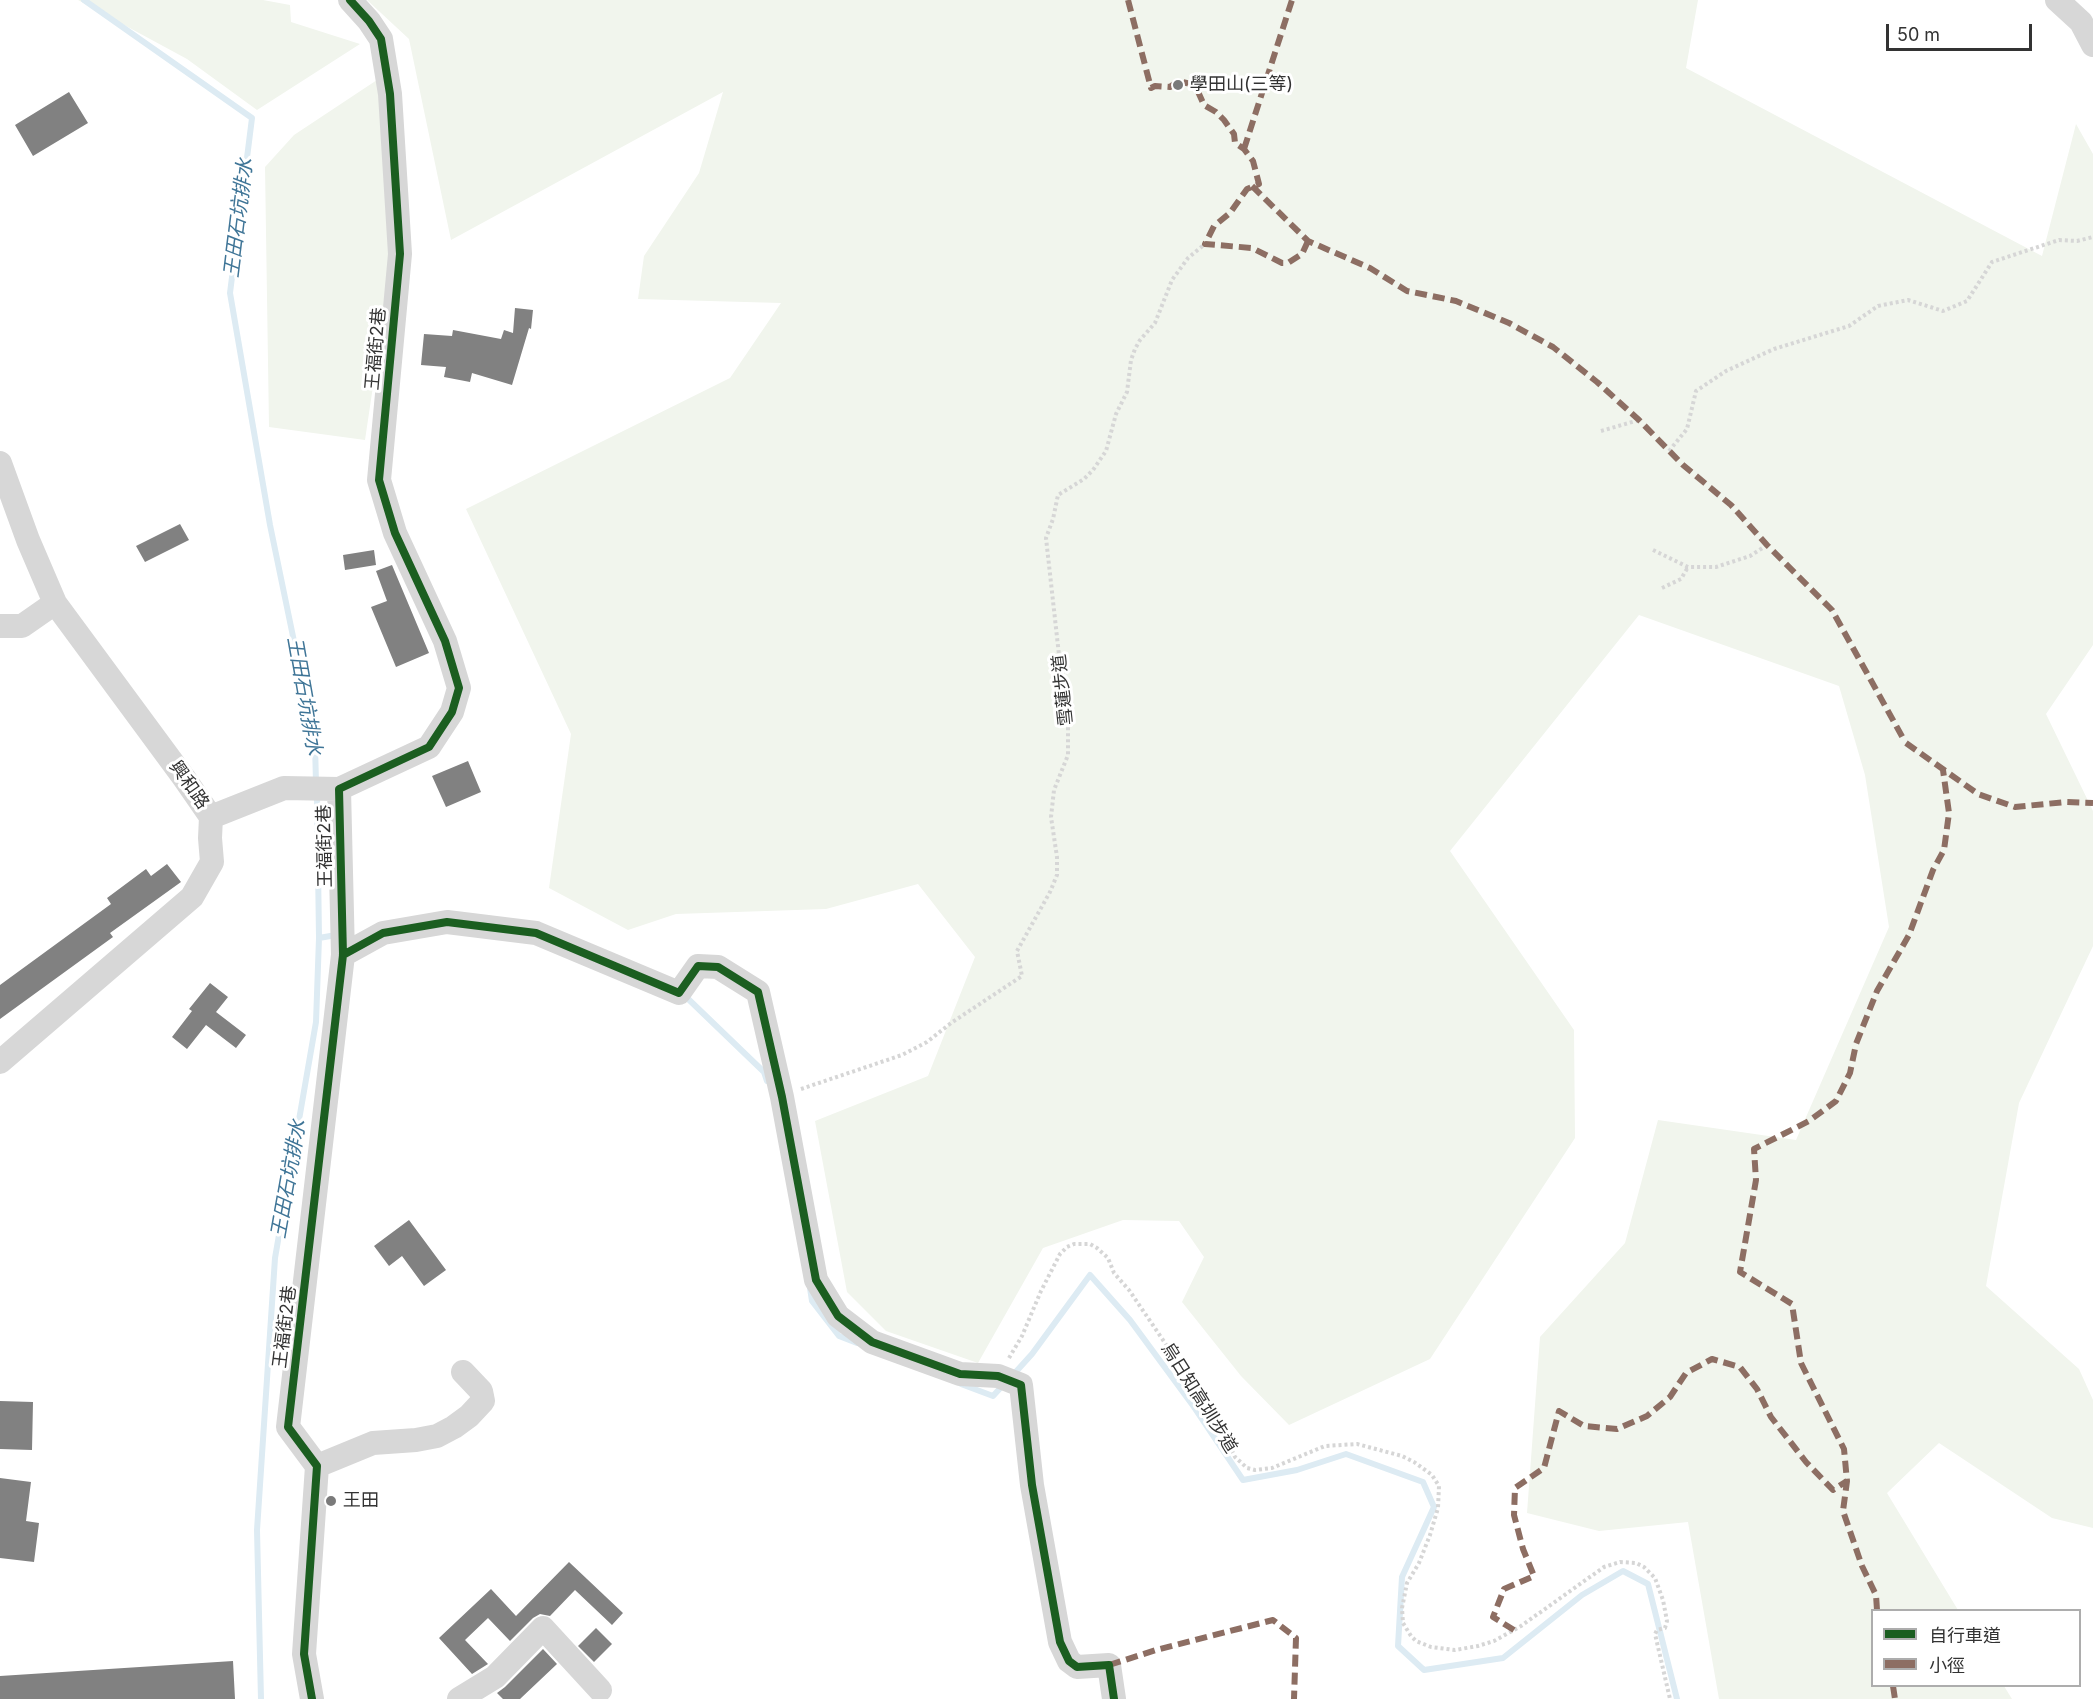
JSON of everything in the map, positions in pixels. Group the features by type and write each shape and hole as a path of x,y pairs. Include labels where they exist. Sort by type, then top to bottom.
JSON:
{"street":[{"name":"王福街2巷","path":"317,1466 288,1427 342,941 339,789 429,747 452,711 459,688 445,641 395,533 379,480 400,254 390,94 381,39 369,21 350,0"},
{"path":"2057,0 2081,22 2093,45"},
{"name":"興和路","path":"0,463 28,540 55,603 211,817 212,862 192,897 0,1062"},
{"path":"0,626 22,626 55,603"},
{"path":"211,817 284,788 339,789"},
{"path":"342,941 447,922 536,933 679,993 698,966 718,967 758,992 782,1097 816,1280 838,1316 872,1342 960,1374 998,1376 1021,1385 1032,1485 1060,1642 1069,1661 1077,1667 1109,1665 1114,1699"},
{"path":"312,1699 304,1654 317,1466 373,1443 437,1436 454,1427 469,1416 483,1401 481,1391 463,1372"},
{"path":"459,1699 495,1677 543,1628 600,1690"}],"path":[{"path":"1669,451 1687,429 1696,391 1726,371 1774,349 1849,326 1878,306 1908,300 1943,311 1967,301 1992,262 2059,240 2077,241 2093,237"},
{"path":"1601,430 1639,420"},
{"path":"1653,550 1688,567 1716,567 1750,556 1767,545"},
{"path":"1662,588 1681,579 1688,567"}],"shaded area":[{"path":"78,0 263,0 290,5 291,22 360,44 257,110 187,59"},
{"path":"367,0 1698,0 1686,68 2042,256 2076,124 2093,154 2093,645 2046,714 2093,811 2093,946 2019,1103 1986,1286 2079,1369 2093,1400 2093,1528 2052,1518 1939,1443 1887,1493 1957,1609 1871,1609 1871,1687 2005,1687 2012,1699 1719,1699 1688,1522 1599,1531 1527,1513 1540,1337 1625,1243 1658,1120 1796,1140 1889,927 1865,775 1839,686 1639,615 1450,851 1574,1030 1575,1138 1430,1359 1289,1425 1241,1376 1182,1302 1204,1257 1179,1221 1123,1220 1043,1248 978,1363 886,1331 847,1292 815,1121 928,1076 975,957 918,884 826,909 676,914 628,930 549,888 571,734 466,509 730,378 781,303 638,299 644,256 699,173 723,92 451,240 409,39"},
{"path":"380,78 402,191 365,440 269,427 265,167 294,135"}],"building":[{"path":"69,92 88,123 33,156 15,125"},
{"path":"515,308 533,310 531,329 529,328 512,385 472,373 470,382 444,377 446,367 421,365 424,334 452,336 453,330 501,339 504,330 513,333"},
{"path":"180,524 189,540 145,562 136,546"},
{"path":"374,550 376,565 345,570 343,555"},
{"path":"392,565 429,653 396,667 371,607 387,601 376,571"},
{"path":"468,761 481,792 446,807 432,776"},
{"path":"167,864 181,882 110,933 113,937 0,1019 0,985 111,904 107,898 146,869 151,876"},
{"path":"210,983 228,997 216,1012 246,1035 236,1048 206,1025 187,1049 172,1037 192,1011 189,1009"},
{"path":"409,1220 446,1270 424,1286 402,1256 389,1266 374,1246"},
{"path":"0,1401 33,1402 32,1450 0,1449"},
{"path":"0,1478 31,1482 26,1521 39,1523 34,1562 0,1558"},
{"path":"569,1562 623,1613 612,1625 575,1590 550,1616 540,1614 533,1618 510,1641 488,1618 465,1640 488,1664 472,1674 439,1638 491,1589 516,1616"},
{"path":"596,1628 612,1644 594,1662 578,1646"},
{"path":"543,1649 557,1664 520,1699 503,1699 497,1693"},
{"path":"233,1661 235,1699 0,1699 0,1676"}],"waterway":[{"name":"王田石坑排水","path":"84,0 252,118 230,293 270,525 315,743 316,784"},
{"name":"王田石坑排水","path":"261,1699 257,1530 275,1258 316,1022 319,938 317,794"},
{"path":"319,938 336,935"},
{"path":"683,994 764,1072 767,1081"},
{"path":"1013,1375 1032,1354 1090,1275 1130,1320 1194,1407 1243,1480 1297,1470 1346,1454 1423,1482 1434,1507 1402,1577 1398,1646 1424,1670 1503,1658 1582,1595 1623,1571 1648,1584 1677,1699"},
{"path":"810,1288 812,1301 839,1336 857,1343"},
{"path":"961,1384 993,1396 1004,1384"}],"marked path":[{"path":"1128,0 1151,88 1170,87 1178,81 1195,85 1204,105 1224,120 1234,134 1235,143 1244,149 1253,161 1259,184 1247,189 1230,213 1214,226 1205,244 1252,248 1282,263 1288,263 1302,254 1308,241"},
{"path":"1244,149 1292,0"},
{"path":"1252,186 1308,241 1370,268 1407,291 1456,301 1509,323 1553,347 1597,382 1639,420 1683,465 1731,505 1832,610 1904,740"},
{"path":"1906,743 1978,794 2015,807 2066,802 2093,803"},
{"path":"1877,1609 1876,1595 1862,1566 1843,1511 1847,1481 1844,1449 1801,1363 1792,1304 1740,1272 1756,1180 1754,1149 1809,1121 1836,1101 1850,1073 1856,1044 1877,991 1909,935 1933,870 1944,850 1949,813 1943,770"},
{"path":"1514,1630 1493,1617 1504,1589 1534,1576 1523,1549 1514,1515 1515,1488 1544,1468 1559,1411 1584,1426 1617,1429 1647,1416 1670,1397 1686,1373 1712,1359 1740,1367 1757,1389 1771,1417 1806,1462 1833,1490 1847,1481"},
{"path":"1109,1665 1156,1650 1273,1620 1296,1638 1294,1699"},
{"path":"1893,1687 1895,1699"}],"cycle path":[{"path":"312,1699 304,1654 317,1466 288,1427 343,955 339,789 429,747 452,712 459,688 445,641 395,533 379,480 400,254 390,94 381,39 369,21 350,0"},
{"path":"343,955 383,933 447,922 536,933 679,993 698,966 718,967 758,992 782,1097 816,1280 838,1316 872,1342 960,1374 998,1376 1021,1385 1032,1485 1060,1642 1069,1661 1077,1667 1109,1665 1114,1699"}],"place":[{"name":"學田山(三等)","path":"1178,85"},
{"name":"王田","path":"331,1501"}]}
